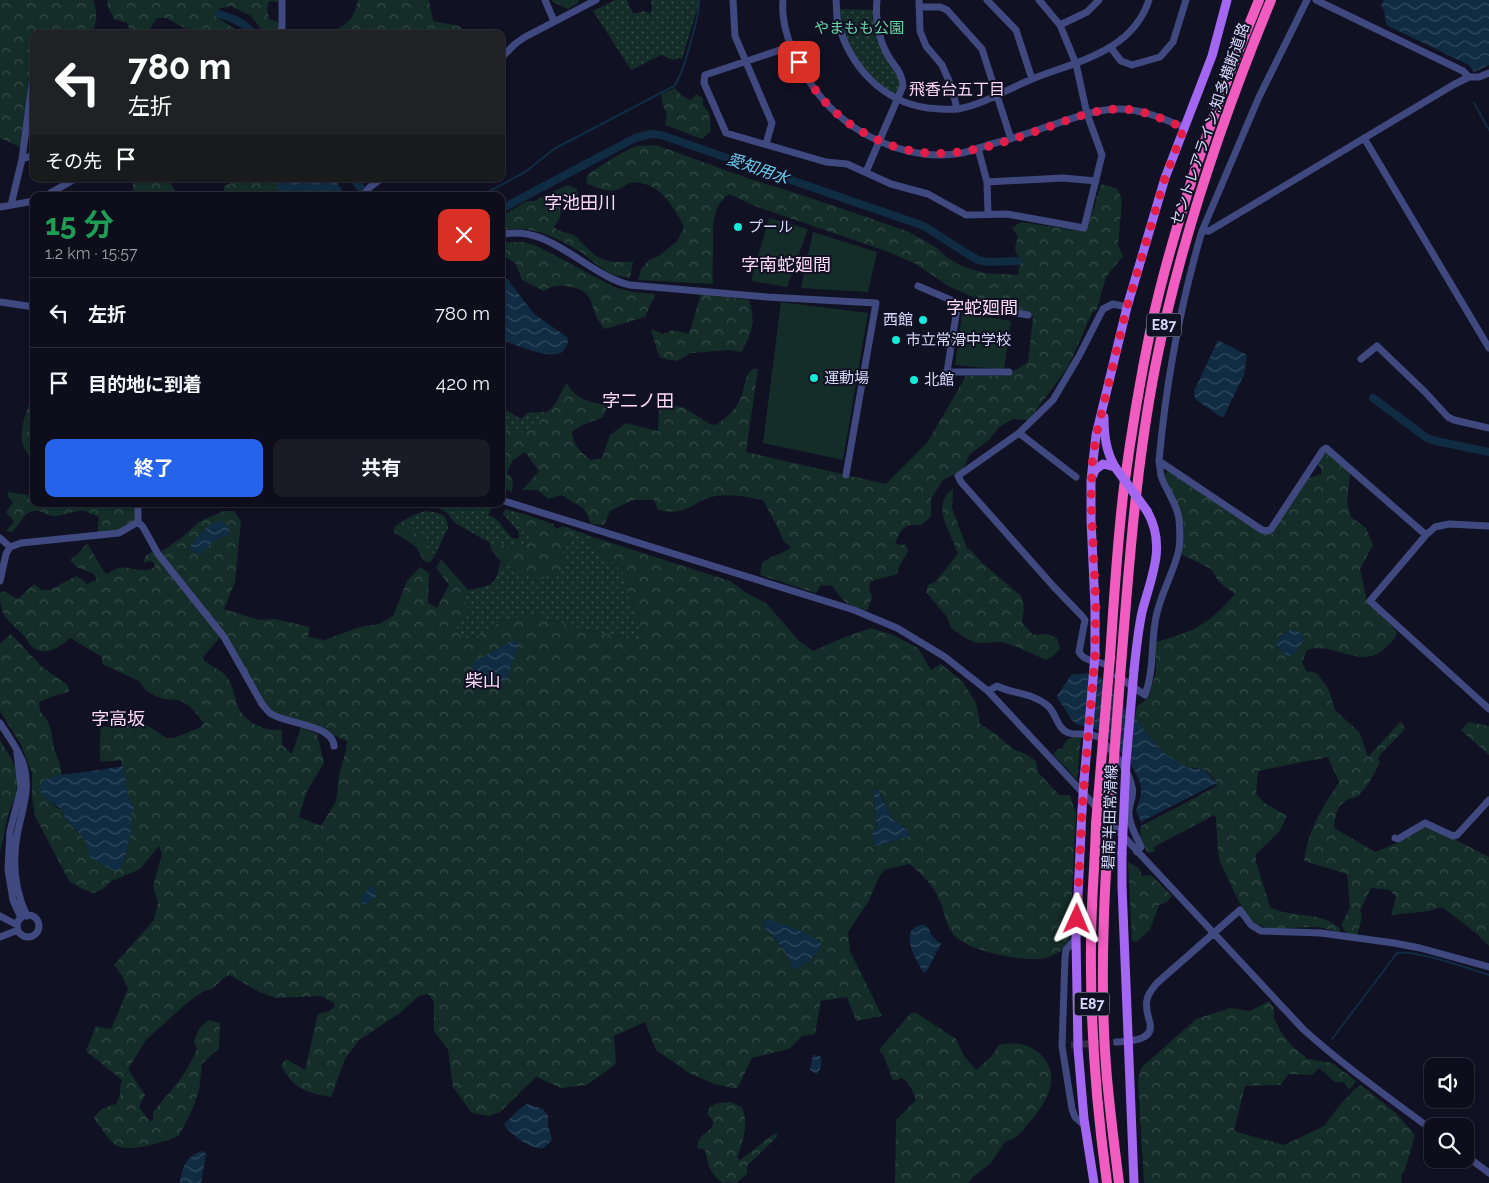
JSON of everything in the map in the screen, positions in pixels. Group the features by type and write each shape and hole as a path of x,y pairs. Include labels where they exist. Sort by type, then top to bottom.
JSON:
{"highway":[{"path":"1246,31 1252,0"},
{"name":"セントレアライン;知多横断道路","path":"1107,1183 1100,1134 1093,1036 1091,942 1096,824 1124,488 1136,408 1152,326 1173,241 1197,160 1229,72 1259,0"},
{"name":"セントレアライン;知多横断道路","path":"1119,1183 1111,1122 1104,1015 1104,901 1134,506 1149,405 1164,326 1185,243 1200,189 1224,121 1271,0"}],"main road":[{"name":"碧南半田常滑線","path":"1094,1183 1085,1126 1078,1049 1076,938 1084,780 1095,655 1096,606 1091,520 1091,480 1096,436 1127,307 1165,178 1212,56 1227,0"},
{"name":"碧南半田常滑線","path":"1104,402 1104,436 1108,451 1115,467 1148,511 1156,532 1157,550 1154,572 1142,614 1134,670 1126,762 1122,853 1134,1183"},
{"path":"1091,480 1098,466 1103,464 1115,467"}],"street":[{"path":"282,0 282,30"},
{"path":"545,0 554,20"},
{"path":"505,54 515,44 554,20 596,0"},
{"path":"733,0 735,36 772,123 766,144"},
{"path":"783,0 782,11 792,46 807,79 822,100 844,121 880,142 904,150 927,154 962,153 1087,114 1118,109 1141,111 1184,128"},
{"path":"836,0 837,21 850,53 879,89 897,100 920,107 941,109 957,109 977,104 1032,79 1076,64 1111,48 1134,28 1145,12 1149,0"},
{"path":"866,172 902,90 902,78 888,57 880,38 876,18 877,0"},
{"path":"987,0 1016,30 1032,79"},
{"path":"792,46 705,75 704,83 726,133 826,162 847,164 891,184 928,194 965,214 1008,214 1084,228 1102,155 1087,114 1076,64 1060,25 1039,0"},
{"path":"1060,25 1087,12 1099,0"},
{"path":"1111,48 1121,61 1132,66 1160,57 1174,42 1186,0"},
{"path":"1127,307 1113,304 1103,309 1079,356 1052,400 1019,433 958,476 959,480 1082,616 1084,620 1079,652 1082,657 1087,661 1102,662 1107,665 1117,675 1145,695 1152,665 1155,623 1161,595 1178,552 1180,536 1178,516 1162,477 1159,461 1172,362 1186,292 1202,231 1259,97 1307,0"},
{"path":"1316,0 1463,71 1469,77"},
{"path":"957,109 952,88 942,65 926,46 920,31 919,4 947,10 982,49 1011,138"},
{"path":"1202,231 1209,231 1453,85 1469,77 1480,77 1489,73"},
{"path":"11,205 22,159 30,99"},
{"path":"1364,138 1489,348"},
{"path":"978,148 986,182 988,214"},
{"path":"22,159 30,156"},
{"path":"986,182 1063,178 1096,181"},
{"path":"52,192 70,182"},
{"path":"366,192 376,182"},
{"path":"0,207 30,202"},
{"path":"505,235 522,233 540,238 565,250 618,282 767,297 876,303 846,475"},
{"path":"918,286 958,303 1028,315"},
{"path":"0,302 30,306"},
{"path":"958,303 947,372 1009,372"},
{"path":"1361,359 1377,346 1448,417 1489,428"},
{"path":"1019,433 1076,477"},
{"path":"1159,461 1267,531 1271,529 1326,448 1426,535"},
{"path":"505,501 854,610 897,628 945,657 988,692 1308,1034 1360,1077 1424,1124"},
{"path":"138,507 138,522 143,527 158,554 224,636 262,704 271,714 303,724 329,736 334,742 334,746"},
{"path":"0,581 6,554 10,548 21,543 119,533 138,522"},
{"path":"1489,526 1449,524 1435,527 1370,601 1489,709"},
{"path":"0,538 10,548"},
{"path":"988,692 996,686 1033,697 1048,706 1061,728 1069,733 1080,732 1096,735 1100,738 1124,767 1131,780 1133,796 1129,813 1141,847 1137,852"},
{"path":"0,723 17,751 21,781 19,812 8,870 21,922"},
{"path":"1394,838 1398,839 1425,823 1453,836 1457,835 1489,800"},
{"path":"1117,1042 1141,1039 1149,1031 1150,1023 1146,1002 1150,992 1157,983 1240,910 1251,925 1261,931 1321,933 1394,943 1420,948 1489,967"},
{"path":"0,916 21,922"},
{"path":"0,937 21,922"},
{"path":"1076,938 1066,950 1062,1046 1074,1118 1085,1126"},
{"path":"1062,1046 1071,1045"},
{"path":"1474,1162 1489,1173"}],"green space":[{"path":"0,0 93,0 96,22 92,30 30,30 30,72 20,147 0,138"},
{"path":"107,0 278,0 278,2 269,1 267,10 269,19 278,22 280,28 279,30 262,30 251,16 231,6 220,8 216,17 237,30 188,30 166,18 157,18 150,30 130,30 127,23 114,19"},
{"path":"358,0 429,0 433,21 459,26 464,30 334,30 347,23 354,13"},
{"path":"552,0 579,0 578,3 568,9"},
{"path":"615,0 627,0 633,14 644,11 650,14 652,10 651,0 698,0 698,6 682,59 674,60 661,55 631,70 593,11"},
{"name":"やまもも公園","path":"837,9 876,10 878,30 902,78 897,100 879,89 850,53"},
{"path":"675,88 682,96 691,100 696,94 703,98 703,105 709,113 711,131 702,139 665,125 667,113 663,106 661,94"},
{"path":"656,145 750,179 907,231 934,246 948,258 964,267 984,273 1018,275 1020,258 1015,248 1018,237 1012,228 1021,222 1080,231 1088,226 1101,184 1118,189 1122,201 1118,245 1123,256 1106,277 1097,309 1092,313 1068,367 1028,420 1013,419 999,427 989,440 969,455 963,470 943,480 931,499 931,517 921,525 907,526 901,531 895,544 906,545 908,551 900,565 898,574 871,581 869,587 872,597 868,610 847,603 832,586 821,585 816,593 760,575 762,563 791,547 784,542 763,500 741,496 719,496 703,500 685,510 673,512 658,510 654,500 633,500 610,511 604,525 591,524 583,508 562,495 548,499 538,490 522,490 539,471 525,452 513,460 507,473 513,479 512,492 505,488 505,428 520,433 530,429 553,407 567,383 570,389 579,397 608,406 603,417 583,425 572,432 574,441 584,454 591,460 602,458 610,435 626,423 658,431 659,411 663,405 683,407 710,424 716,425 734,409 742,395 752,369 758,369 746,452 886,484 927,443 966,376 1006,376 1028,362 1033,317 986,303 948,286 916,264 886,251 755,206 729,194 719,205 714,218 713,284 638,280 641,269 649,260 659,256 677,241 684,228 676,212 664,196 649,185 630,183 609,191 586,183 588,174 636,146"},
{"path":"133,182 170,182 175,191 175,192 133,192"},
{"path":"234,182 275,182 279,192 224,192 224,186"},
{"path":"567,185 577,189 578,194 571,202 565,201 559,206 559,220 554,227 559,231 575,236 591,252 602,259 613,262 633,261 630,278 609,273 579,251 551,236 531,230 505,230 505,214 527,201 534,201"},
{"path":"769,218 808,229 787,287 751,281"},
{"path":"813,232 877,252 868,292 801,288"},
{"path":"524,242 539,247 614,287 633,292 655,294 645,317 605,329 599,322 588,296 584,292 577,288 566,286 551,287 544,291 522,280 516,264 505,257 505,243"},
{"path":"701,294 749,300 752,327 742,352 729,350 691,353 677,361 661,358 651,329 663,334 673,330 689,334"},
{"name":"運動場","path":"781,302 868,313 843,460 763,443"},
{"path":"962,313 1011,321 1004,370 955,365"},
{"path":"30,403 30,455 23,444 22,427"},
{"path":"505,409 521,419 528,413 546,412 536,424 526,431 515,433 505,428"},
{"path":"1325,451 1333,456 1350,474 1347,503 1351,517 1366,528 1373,545 1360,569 1367,601 1397,632 1391,642 1377,654 1358,657 1317,648 1307,650 1302,662 1306,671 1317,673 1329,690 1335,710 1360,733 1368,757 1401,721 1405,729 1379,756 1380,762 1378,767 1362,792 1340,805 1334,828 1375,852 1397,843 1419,828 1429,826 1489,857 1489,946 1476,933 1442,907 1429,911 1391,915 1396,897 1390,890 1371,888 1360,910 1362,917 1357,936 1347,934 1341,925 1350,908 1347,874 1304,861 1313,829 1339,782 1328,757 1258,771 1256,794 1266,804 1287,816 1279,832 1256,854 1256,861 1270,907 1287,913 1324,919 1340,929 1340,933 1317,927 1281,929 1265,927 1252,921 1239,902 1220,862 1216,818 1214,815 1154,847 1155,851 1152,853 1147,852 1140,837 1141,826 1217,786 1212,776 1205,771 1186,767 1169,757 1157,746 1135,718 1137,706 1148,698 1156,672 1156,642 1200,626 1217,613 1235,594 1219,582 1211,569 1181,554 1182,532 1180,513 1164,475 1169,470 1267,533 1308,478 1321,474 1321,469 1317,463","holes":["1290,630 1290,657 1277,647 1280,636"]},
{"path":"953,489 952,508 967,548 1022,597 1024,609 1022,622 1033,635 1047,634 1057,638 1060,649 1052,657 1046,660 1001,642 976,643 964,637 951,628 947,617 926,592 928,585 935,582 958,554 947,529 942,511 946,496"},
{"path":"8,492 30,495 30,507 136,507 136,519 128,526 118,530 97,533 99,517 88,512 81,511 53,516 33,511 25,516 12,532 6,531 14,522 6,512 13,502 8,497"},
{"path":"438,507 493,507 488,515 496,519 512,538 517,539 519,537 518,531 503,514 505,509 527,515 520,524 530,537 521,547 508,548 499,542 491,549 490,543 455,523 447,513"},
{"path":"223,511 234,511 241,521 235,582 224,609 259,620 275,619 310,627 308,637 324,640 360,627 379,624 393,616 407,581 420,567 429,573 428,603 437,608 449,585 436,568 441,559 468,590 464,598 470,613 456,628 462,640 475,637 504,620 529,615 580,629 624,637 641,647 642,630 631,604 623,572 586,540 596,538 730,581 767,604 799,641 813,651 871,628 893,635 918,648 931,670 941,664 963,682 976,703 980,724 1015,750 1026,754 1036,761 1038,772 1059,795 1070,795 1076,814 1070,933 1067,948 1046,958 1024,959 996,954 970,946 953,934 937,895 917,870 909,864 884,870 868,902 848,932 850,951 882,1016 856,1021 847,997 821,1001 815,1034 802,1036 789,1049 752,1058 737,1089 714,1084 689,1073 656,1050 645,1022 614,1036 616,1064 587,1085 561,1088 536,1077 500,1112 489,1116 472,1113 453,1087 448,1050 434,1031 434,1002 428,994 419,996 400,1013 359,1040 345,1059 331,1097 307,1091 296,1085 281,1065 286,1059 305,1070 318,1014 329,1011 334,1007 334,1003 321,996 276,998 259,992 230,975 212,989 204,991 188,1002 146,1040 128,1069 145,1095 139,1107 150,1122 153,1119 153,1112 178,1082 193,1058 197,1049 194,1041 199,1029 208,1020 220,1023 219,1048 202,1064 199,1091 179,1136 137,1148 120,1147 109,1139 94,1119 100,1111 116,1104 122,1080 86,1051 96,1026 111,1029 128,989 114,965 154,920 158,902 153,886 162,854 159,846 140,869 110,882 103,889 94,893 84,890 69,881 35,816 32,797 32,773 20,743 0,711 0,643 11,634 42,667 68,685 69,692 39,702 40,712 51,730 61,772 61,775 48,778 45,797 57,808 62,809 65,819 84,838 88,852 94,859 111,869 125,860 132,826 121,760 101,762 100,730 104,726 118,728 124,721 147,725 166,738 174,738 199,728 204,723 194,710 185,703 153,695 139,681 102,664 102,657 70,638 49,651 34,648 5,616 1,607 0,593 4,591 18,599 34,584 42,590 50,590 76,576 86,584 97,580 94,574 77,567 70,560 87,543 107,574 123,567 146,570 155,567 153,562 143,563 146,555 152,552 221,636 202,658 223,673 229,680 242,714 252,723 263,728 270,730 282,729 282,745 292,754 301,727 317,734 324,763 307,791 299,817 321,826 336,801 339,775 347,741 306,723 271,712 264,704 227,636 159,553 181,538 199,522","holes":["874,788 879,791 893,819 906,827 908,836 875,846 872,833 877,829","767,919 803,933 815,956 799,968 795,969 792,967 784,949 763,926 764,921"]},
{"path":"425,511 441,514 448,523 448,528 434,557 432,552 401,522"},
{"path":"527,515 553,524 556,529 563,526 573,532 573,538 563,551 565,568 541,579 512,570 491,549 499,542 508,548 521,547 530,537 519,524"},
{"path":"401,522 428,547 434,557 429,563 424,561 416,547 394,532 394,528"},
{"path":"563,526 596,538 586,540 623,572 631,604 642,630 641,647 624,637 580,629 549,619 504,620 475,637 462,640 456,628 470,613 464,598 468,590 491,584 497,577 500,562 512,570 541,579 564,568 562,553 564,548 570,543 573,533"},
{"path":"1469,722 1489,726 1489,755 1461,730"},
{"path":"1081,737 1077,780 1053,754 1058,749 1062,749 1068,739"},
{"path":"0,740 12,760 18,775 16,794 8,815 0,852"},
{"path":"1128,862 1139,868 1142,876 1151,875 1172,896 1167,902 1159,905 1150,930 1136,942 1132,941"},
{"path":"1269,1001 1274,1008 1274,1018 1281,1032 1293,1047 1308,1059 1332,1063 1356,1081 1349,1090 1344,1082 1335,1082 1319,1068 1312,1075 1289,1074 1280,1085 1245,1086 1234,1131 1284,1145 1324,1126 1339,1106 1361,1085 1396,1113 1415,1135 1405,1170 1401,1175 1402,1183 1144,1183 1138,1079 1141,1068 1196,1019 1230,1008 1250,1011"},
{"path":"915,1012 956,1039 964,1056 976,1070 991,1057 999,1045 1015,1044 1025,1045 1039,1053 1050,1071 1050,1089 1035,1116 1018,1135 1005,1142 990,1164 968,1183 895,1183 897,1119 916,1100 914,1093 905,1080 902,1078 893,1081 884,1056 879,1050 910,1014"},
{"path":"731,1102 741,1107 745,1118 743,1138 737,1157 740,1160 771,1136 777,1133 777,1137 747,1166 747,1174 736,1183 723,1183 712,1173 705,1150 697,1148 701,1137 712,1126 712,1119 708,1115 708,1111 712,1105"}],"water":[{"path":"1384,0 1489,0 1489,65 1474,72 1469,65 1388,26 1381,6"},
{"path":"275,182 336,182 342,192 279,192"},
{"path":"505,278 534,314 567,337 568,342 565,349 557,354 541,353 505,341"},
{"path":"1218,340 1247,355 1244,375 1224,416 1221,417 1195,399 1194,391"},
{"path":"220,521 224,522 230,531 228,536 215,541 199,555 189,548 207,528"},
{"path":"1290,630 1304,635 1304,639 1292,657 1282,652 1276,643 1281,636"},
{"path":"513,640 517,642 518,647 505,681 498,682 478,677 474,673 471,666 475,661"},
{"path":"1087,673 1097,675 1115,691 1124,708 1135,718 1161,751 1188,768 1200,769 1207,773 1217,783 1141,822 1136,811 1140,797 1140,782 1132,767 1120,750 1102,733 1091,727 1078,725 1074,722 1057,696 1071,675"},
{"path":"123,766 129,801 134,807 131,814 132,826 125,860 118,870 114,871 90,857 84,838 65,819 62,809 45,797 41,793 40,788 44,781 55,776"},
{"path":"874,788 879,792 893,820 908,830 909,836 875,846 872,833 877,828"},
{"path":"371,885 376,890 376,897 366,904 362,904 360,900"},
{"path":"767,919 806,934 814,938 822,946 807,963 795,969 792,967 784,949 763,926"},
{"path":"921,925 927,927 933,937 941,944 924,973 913,954 910,939 914,928"},
{"path":"813,1055 820,1056 821,1060 820,1068 816,1074 810,1070"},
{"path":"527,1104 543,1109 548,1115 548,1125 552,1140 544,1148 533,1147 521,1141 504,1124"},
{"path":"202,1151 206,1155 201,1183 180,1183 186,1163 192,1156"}],"waterway":[{"path":"488,192 525,172 554,149 674,86 682,70 690,44 697,18 699,0"},
{"name":"愛知用水","path":"219,14 242,23 249,30"},
{"path":"1474,103 1489,130"},
{"name":"愛知用水","path":"505,207 635,138 651,134 661,135 924,226 978,260 988,262 1018,261"},
{"name":"愛知用水","path":"356,182 364,192"},
{"name":"愛知用水","path":"1373,398 1427,438 1489,452"},
{"path":"1332,1039 1397,953 1429,957 1489,975"}],"tunnel":[{"path":"1071,1045 1117,1042"}],"place":[{"name":"プール","path":"738,227"},
{"name":"西館","path":"923,320"},
{"name":"市立常滑中学校","path":"896,340"},
{"name":"運動場","path":"814,378"},
{"name":"北館","path":"914,380"}],"district":[{"name":"飛香台五丁目","path":"957,89"},
{"name":"字池田川","path":"580,203"},
{"name":"字南蛇廻間","path":"786,265"},
{"name":"字蛇廻間","path":"982,308"},
{"name":"字二ノ田","path":"638,401"},
{"name":"柴山","path":"483,681"},
{"name":"字高坂","path":"118,719"}],"route":[{"path":"799,62 807,79 822,100 844,121 880,142 904,150 927,154 962,153 1087,114 1118,109 1141,111 1184,128 1165,178 1127,307 1096,436 1092,464 1091,520 1096,606 1095,655 1082,810 1077,919"}]}
